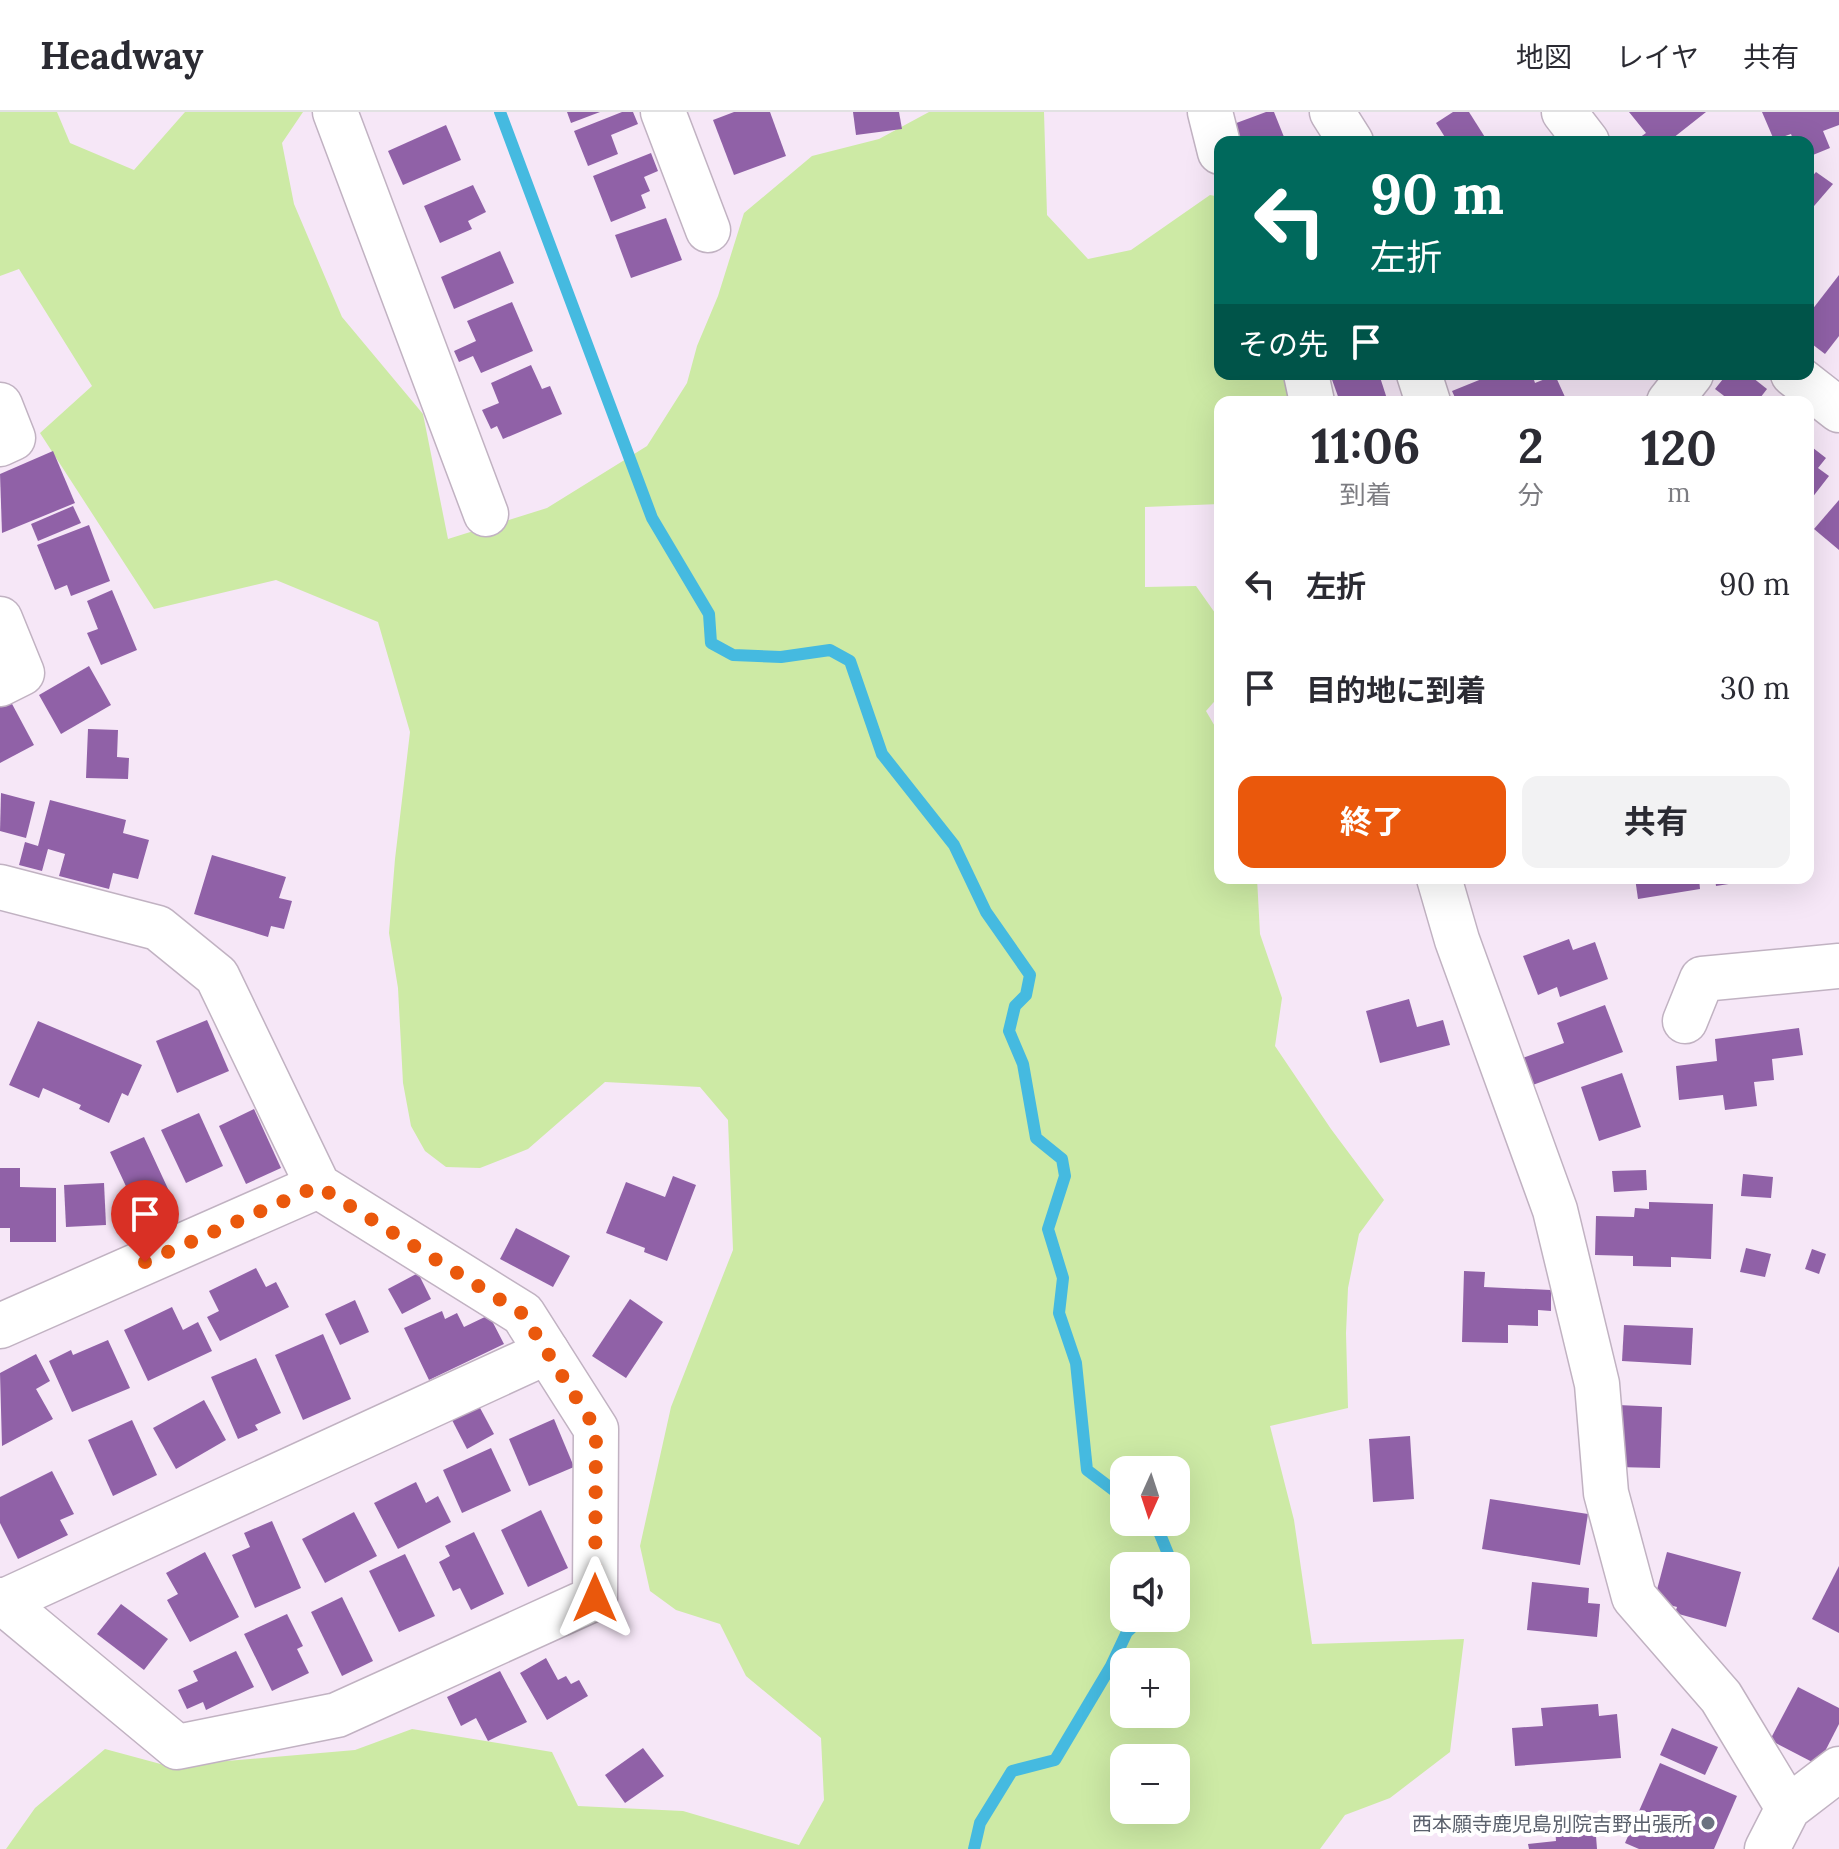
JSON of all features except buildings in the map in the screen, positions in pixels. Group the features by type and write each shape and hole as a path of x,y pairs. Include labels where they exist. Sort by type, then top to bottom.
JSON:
{"street":[{"path":"335,112 486,514"},
{"path":"663,112 708,230"},
{"path":"1210,112 1216,136"},
{"path":"1332,112 1347,136"},
{"path":"1564,112 1582,136"},
{"path":"1674,396 1686,380"},
{"path":"1801,380 1839,410"},
{"path":"0,405 13,438 0,444"},
{"path":"0,619 22,673 0,684"},
{"path":"1441,884 1457,940 1555,1210 1597,1384 1606,1493 1634,1597 1721,1697 1788,1808"},
{"path":"0,887 158,928 217,976 318,1186 523,1314 596,1429 595,1598 337,1715 177,1747 0,1602 547,1352"},
{"path":"1685,1021 1702,979 1839,966"},
{"path":"0,1326 318,1186"},
{"path":"1767,1849 1788,1808 1839,1769"}],"green space":[{"path":"0,112 57,112 70,143 134,170 185,112 303,112 282,143 294,204 342,317 423,414 448,539 547,508 647,446 687,383 744,213 812,156 879,139 929,112 1044,112 1047,215 1088,259 1131,250 1210,195 1214,196 1214,380 1296,380 1300,396 1214,396 1214,504 1145,507 1145,587 1196,586 1214,612 1214,702 1206,711 1214,725 1214,884 1257,884 1260,934 1282,998 1275,1046 1384,1200 1359,1234 1348,1288 1348,1408 1270,1426 1294,1520 1312,1644 1464,1639 1450,1752 1390,1798 1345,1815 1320,1849 6,1849 35,1808 105,1749 168,1766 355,1750 412,1729 552,1752 578,1806 683,1811 799,1845 824,1800 821,1738 746,1676 720,1624 676,1610 650,1591 640,1546 671,1407 733,1250 728,1120 700,1087 605,1082 528,1149 480,1168 446,1167 425,1151 411,1126 403,1083 398,988 389,933 410,732 378,622 276,580 154,609 40,433 92,386 19,269 0,276"}],"waterway":[{"path":"500,112 652,518 709,614 711,643 733,655 781,657 830,650 850,661 882,754 954,845 986,912 1030,975 1026,995 1015,1006 1009,1031 1023,1064 1036,1138 1062,1159 1065,1176 1048,1229 1063,1278 1059,1313 1076,1363 1087,1470 1110,1487"},
{"path":"1161,1536 1167,1552"},
{"path":"974,1849 980,1823 1012,1771 1055,1760 1111,1666 1127,1632"}],"place":[{"name":"西本願寺鹿児島別院吉野出張所","path":"1708,1823"}],"route":[{"path":"145,1262 318,1186 523,1314 596,1429 595,1598"}]}
